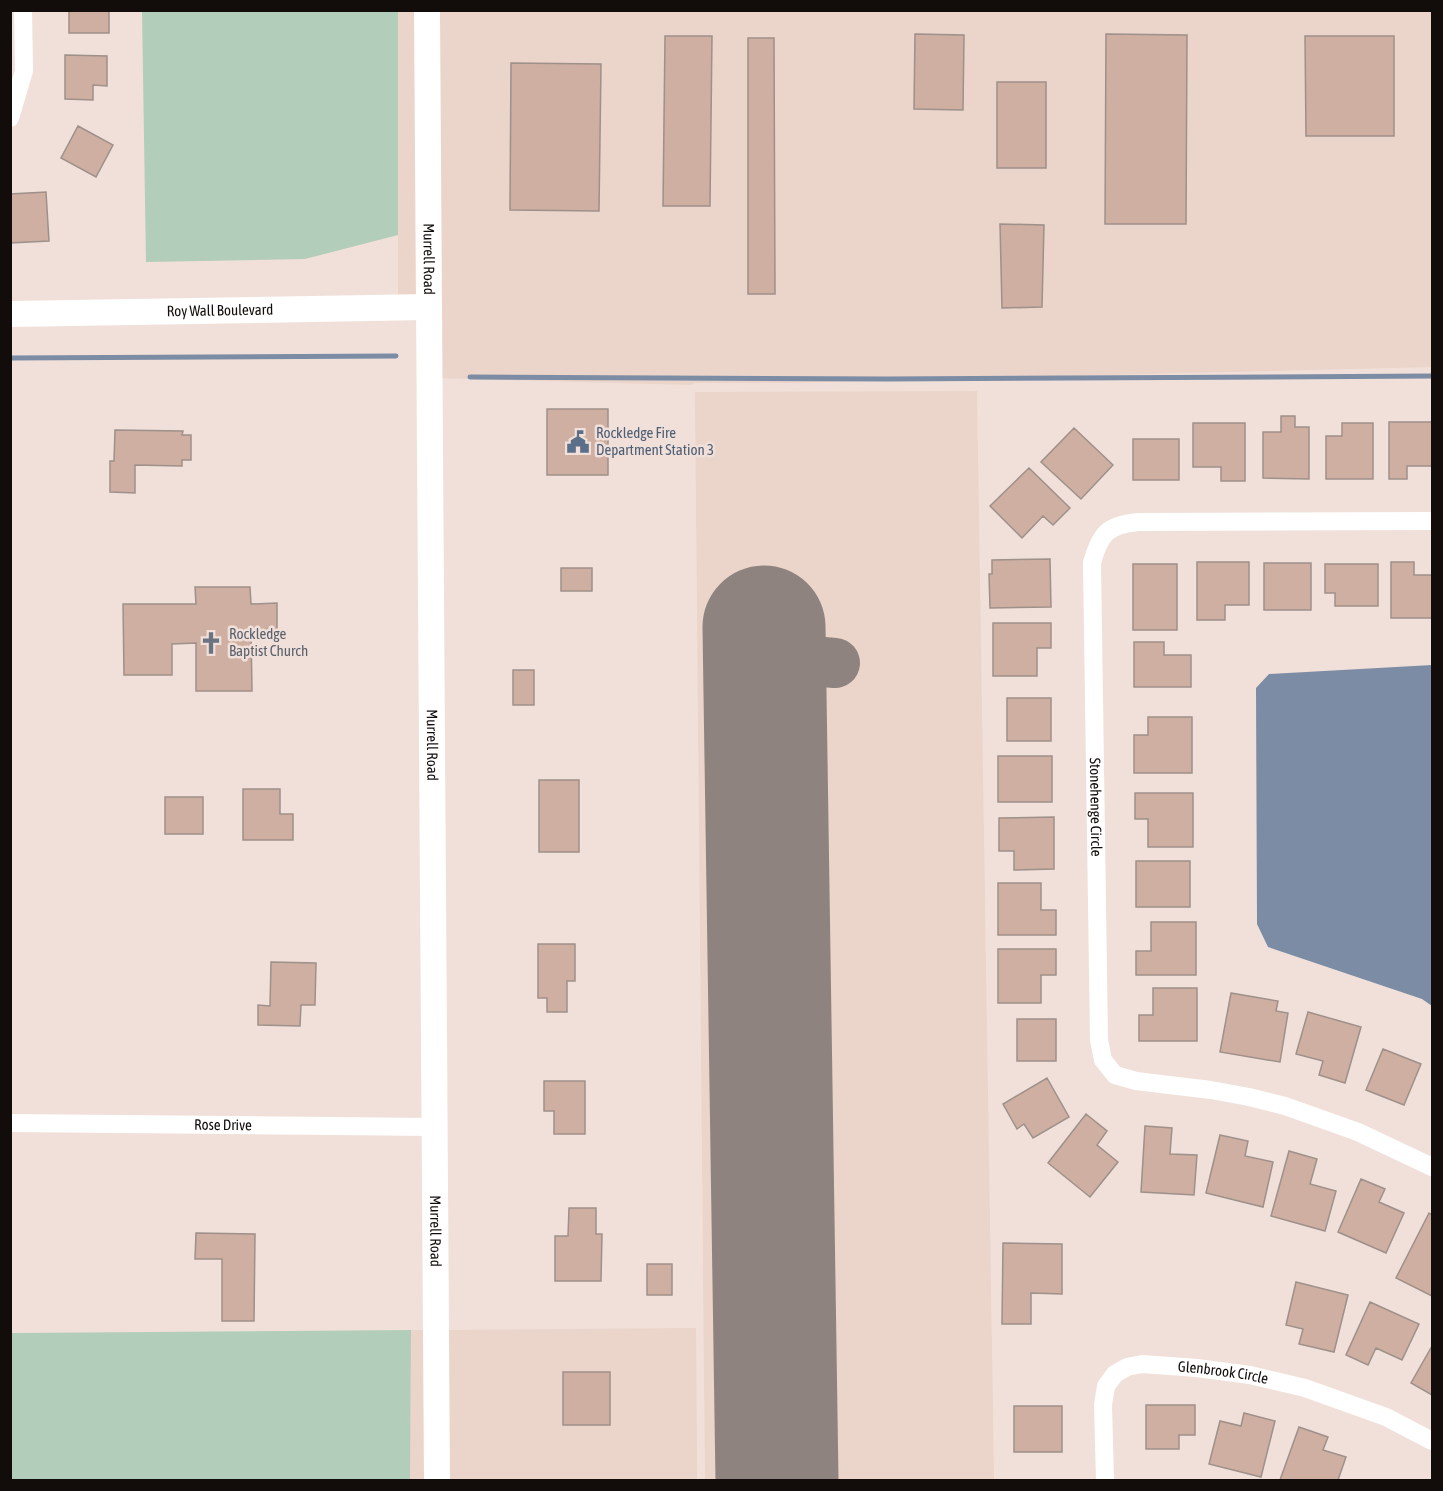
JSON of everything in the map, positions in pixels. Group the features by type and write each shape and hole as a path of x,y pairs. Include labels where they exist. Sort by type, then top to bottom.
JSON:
{"street":[{"path":"10,118 24,71 23,10"},
{"name":"Murrell Road","path":"427,10 436,1480"},
{"name":"Roy Wall Boulevard","path":"10,314 428,307"},
{"name":"Stonehenge Circle","path":"1432,521 1121,524 1105,533 1097,545 1092,563 1098,1040 1103,1060 1115,1076 1230,1093 1285,1106 1358,1132 1432,1167"},
{"name":"Rose Drive","path":"10,1123 435,1127"},
{"name":"Glenbrook Circle","path":"1105,1480 1103,1405 1106,1386 1115,1374 1126,1367 1142,1364 1250,1375 1305,1388 1386,1417 1432,1441"}],"shaded area":[{"path":"398,11 417,11 419,296 398,297"},
{"path":"436,11 1432,11 1432,367 785,383 695,383 691,385 438,378"},
{"path":"977,391 994,1480 705,1480 695,392"},
{"path":"696,1328 697,1480 446,1480 445,1330"},
{"path":"411,1330 426,1330 427,1480 410,1480"}],"green space":[{"path":"142,11 398,11 398,235 305,259 146,262"},
{"path":"411,1330 410,1480 11,1480 11,1333"}],"water":[{"path":"1432,665 1432,1006 1422,999 1268,947 1257,924 1256,688 1269,674"}],"building":[{"path":"69,10 109,10 109,33 69,33"},
{"path":"915,34 964,35 963,110 914,109"},
{"path":"1106,34 1187,35 1186,224 1105,224"},
{"path":"665,36 712,36 710,206 663,206"},
{"path":"1305,36 1394,36 1394,136 1306,136"},
{"path":"748,38 774,38 775,294 748,294"},
{"path":"65,55 107,56 107,86 93,85 93,100 65,99"},
{"path":"511,63 601,64 599,211 510,210"},
{"path":"997,82 1046,82 1046,168 997,168"},
{"path":"78,126 113,145 96,177 61,158"},
{"path":"46,192 49,241 10,243 10,194"},
{"path":"1000,224 1044,225 1042,307 1002,308"},
{"name":"Rockledge Fire Department Station 3","path":"547,409 608,409 608,475 547,475"},
{"path":"1281,416 1295,416 1295,427 1309,427 1309,479 1263,478 1263,432 1281,432"},
{"path":"1389,422 1432,422 1432,466 1407,466 1407,479 1389,479"},
{"path":"1193,423 1245,423 1245,481 1221,481 1221,467 1193,467"},
{"path":"1342,423 1373,423 1373,479 1326,479 1326,436 1342,436"},
{"path":"1074,428 1113,465 1081,499 1041,462"},
{"path":"115,430 183,431 182,435 191,435 191,460 182,460 182,466 135,465 135,493 110,492 110,461 114,461"},
{"path":"1133,439 1179,439 1179,480 1133,480"},
{"path":"1029,468 1070,508 1053,525 1043,516 1022,538 990,506"},
{"path":"1050,559 1051,607 990,608 989,574 992,574 992,560"},
{"path":"1197,562 1249,562 1249,605 1225,605 1225,620 1197,620"},
{"path":"1391,562 1414,562 1414,575 1432,575 1432,618 1391,618"},
{"path":"1264,563 1311,563 1311,610 1264,610"},
{"path":"1133,564 1177,564 1177,630 1133,630"},
{"path":"1325,564 1378,564 1378,606 1335,606 1335,593 1325,593"},
{"path":"561,568 592,568 592,591 561,591"},
{"path":"195,587 250,587 251,604 277,603 277,629 251,630 252,691 196,691 196,643 172,644 172,675 124,675 123,604 196,604"},
{"path":"993,623 1051,623 1051,648 1037,648 1037,676 993,676"},
{"path":"1134,642 1164,642 1164,655 1191,655 1191,687 1134,687"},
{"path":"513,670 534,670 534,705 513,705"},
{"path":"1007,698 1051,698 1051,741 1007,741"},
{"path":"1148,717 1192,717 1192,773 1134,773 1134,735 1148,735"},
{"path":"998,756 1052,756 1052,802 998,802"},
{"path":"539,780 579,780 579,852 539,852"},
{"path":"243,789 280,789 280,814 293,814 293,840 243,840"},
{"path":"1135,793 1193,793 1193,847 1148,847 1148,819 1135,819"},
{"path":"165,797 203,797 203,834 165,834"},
{"path":"1054,817 1054,869 1014,870 1014,851 999,851 999,818"},
{"path":"1136,861 1190,861 1190,907 1136,907"},
{"path":"998,883 1041,883 1041,910 1056,910 1056,935 998,935"},
{"path":"1151,922 1196,922 1196,975 1136,975 1136,951 1151,951"},
{"path":"538,944 575,944 575,981 567,981 567,1012 547,1012 547,998 538,998"},
{"path":"998,949 1056,949 1056,975 1041,975 1041,1003 998,1003"},
{"path":"271,962 316,963 315,1005 301,1005 300,1026 258,1025 258,1005 270,1006"},
{"path":"1153,988 1197,988 1197,1041 1139,1041 1139,1015 1153,1015"},
{"path":"1231,993 1278,1001 1276,1011 1288,1013 1280,1062 1220,1052"},
{"path":"1308,1012 1361,1027 1345,1083 1319,1075 1323,1061 1296,1054"},
{"path":"1017,1019 1056,1019 1056,1061 1017,1061"},
{"path":"1383,1049 1421,1064 1404,1105 1366,1090"},
{"path":"1047,1078 1069,1117 1033,1138 1024,1124 1017,1129 1003,1104"},
{"path":"544,1081 585,1081 585,1134 554,1134 554,1111 544,1111"},
{"path":"1086,1114 1107,1131 1097,1145 1118,1162 1090,1197 1048,1163"},
{"path":"1145,1126 1172,1128 1170,1154 1197,1155 1194,1195 1141,1192"},
{"path":"1220,1135 1248,1141 1245,1156 1273,1162 1263,1207 1206,1193"},
{"path":"1289,1151 1317,1159 1310,1184 1336,1191 1325,1231 1271,1216"},
{"path":"1361,1179 1385,1189 1379,1202 1404,1213 1386,1253 1338,1232"},
{"path":"569,1208 596,1208 596,1234 602,1234 601,1281 555,1281 555,1236 568,1236"},
{"path":"1429,1213 1432,1215 1432,1296 1396,1278"},
{"path":"196,1233 255,1234 254,1321 222,1321 222,1259 195,1259"},
{"path":"1003,1243 1062,1244 1062,1294 1031,1293 1031,1324 1002,1324"},
{"path":"647,1264 672,1264 672,1295 647,1295"},
{"path":"1296,1282 1348,1295 1334,1352 1299,1344 1303,1329 1286,1325"},
{"path":"1370,1302 1419,1324 1402,1360 1376,1348 1368,1365 1346,1355"},
{"path":"1432,1346 1432,1395 1411,1383"},
{"path":"563,1372 610,1372 610,1425 563,1425"},
{"path":"1146,1405 1195,1405 1195,1435 1179,1435 1179,1449 1146,1449"},
{"path":"1014,1406 1062,1406 1062,1452 1014,1452"},
{"path":"1244,1413 1275,1421 1261,1477 1209,1464 1220,1421 1241,1426"},
{"path":"1299,1427 1328,1437 1323,1450 1346,1457 1338,1480 1280,1480"}],"waterway":[{"path":"10,358 396,356"},
{"path":"470,377 887,379 1432,376"}],"taxiway":[{"path":"764,657 835,663"}],"runway":[{"path":"764,627 777,1480"}],"place":[{"name":"Rockledge Fire Department Station 3","path":"578,442"},
{"name":"Rockledge Baptist Church","path":"211,643"}]}
